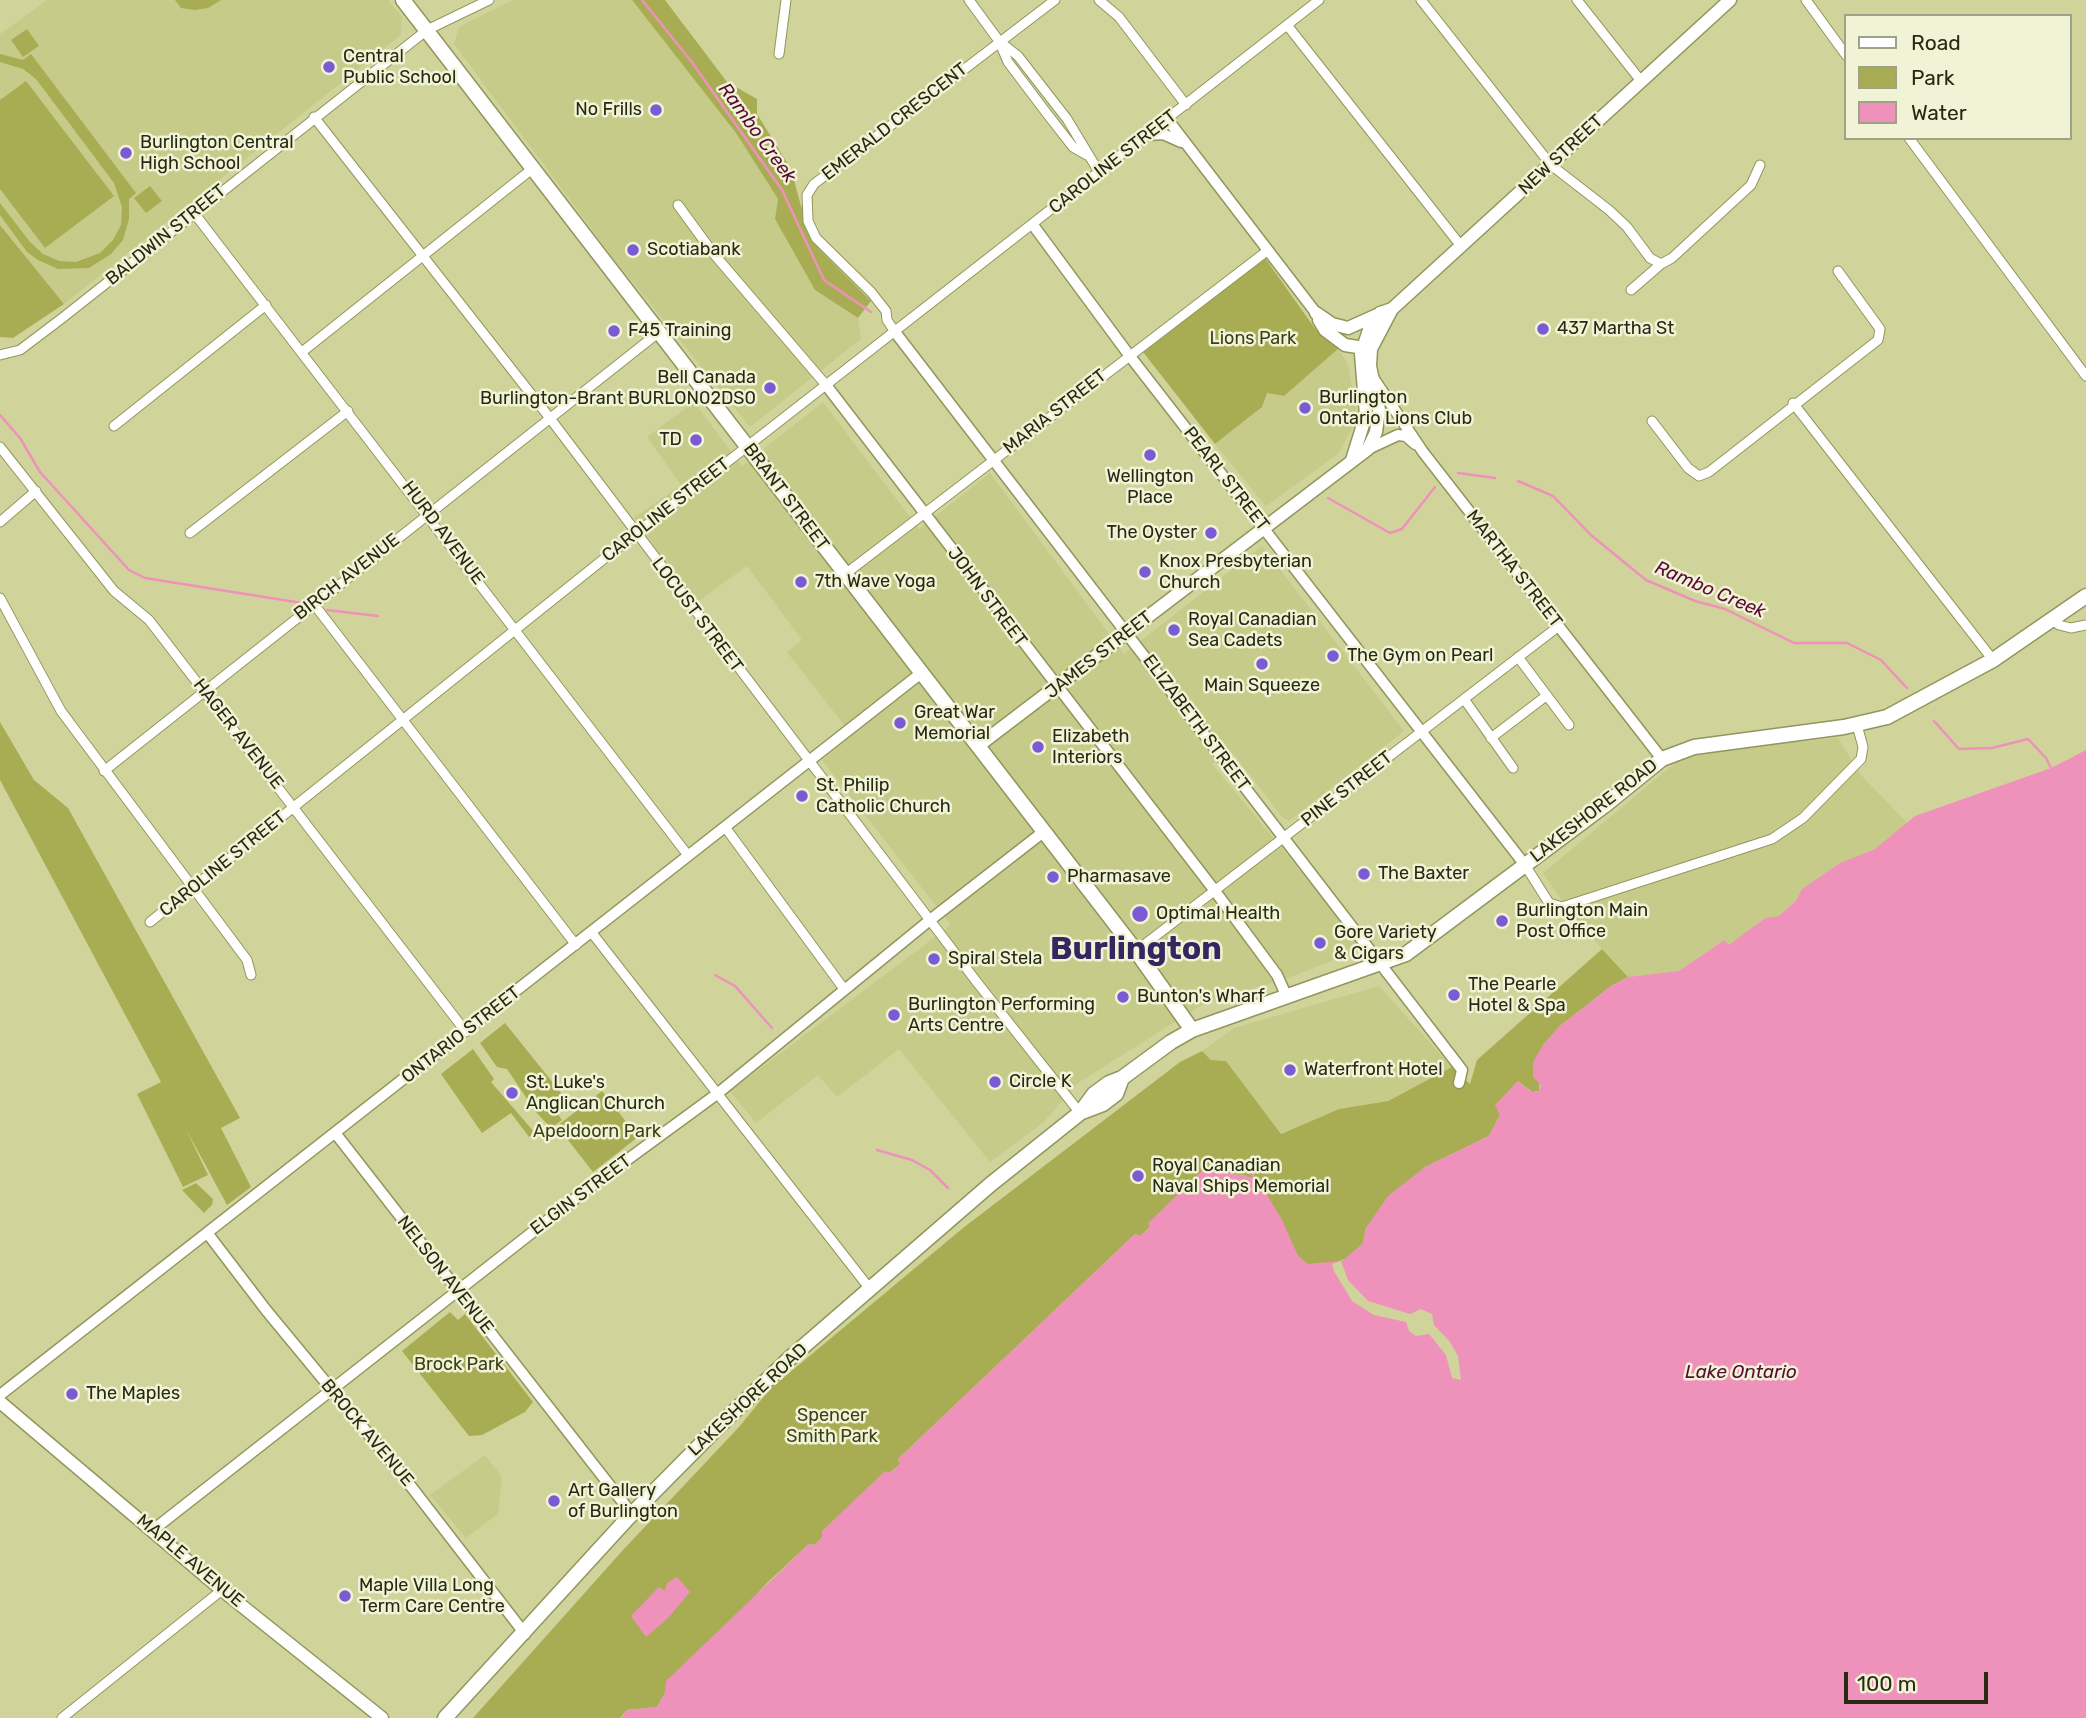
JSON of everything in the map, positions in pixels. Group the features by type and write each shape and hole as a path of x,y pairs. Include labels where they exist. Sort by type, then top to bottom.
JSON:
{"main road":[{"name":"BRANT STREET","path":"403,0 978,746 1042,833 1136,951 1192,1030"},
{"name":"NEW STREET","path":"1366,349 1370,327 1386,311 1551,165 1730,0"},
{"path":"1316,313 1332,324 1348,328 1386,311"},
{"path":"1316,313 1332,336 1345,345 1366,349"},
{"path":"1366,349 1379,417 1368,449"},
{"path":"1352,460 1366,415 1366,349"},
{"name":"JAMES STREET","path":"978,746 1368,449"},
{"name":"LAKESHORE ROAD","path":"445,1718 525,1634 632,1514 790,1358 991,1184 1080,1113 1094,1094 1109,1083 1122,1078 1192,1030 1406,954 1662,759 1694,747 1857,725 1887,717 1993,660 2086,596"},
{"name":"MAPLE AVENUE","path":"0,1402 222,1590 382,1718"}],"street":[{"name":"BALDWIN STREET","path":"0,355 20,350 427,30 489,0"},
{"path":"779,54 786,0"},
{"path":"969,0 999,41 1018,56 1067,119 1099,172"},
{"name":"EMERALD CRESCENT","path":"895,332 887,320 886,311 871,292 816,238 808,221 807,195 814,184 1055,0"},
{"path":"1099,0 1119,16 1186,105"},
{"name":"CAROLINE STREET","path":"150,922 635,534 1319,0"},
{"path":"1420,0 1551,165 1609,210 1627,227 1650,258 1661,264"},
{"path":"1577,0 1641,81"},
{"path":"1806,0 1844,52"},
{"path":"1287,25 1461,246"},
{"name":"LOCUST STREET","path":"314,117 549,417 635,534 1080,1113"},
{"path":"1168,120 1185,146 1316,313"},
{"path":"1148,135 1163,134 1185,146"},
{"path":"1910,140 2086,376"},
{"path":"1632,290 1661,264 1672,258 1751,185 1760,165"},
{"path":"302,352 532,169"},
{"name":"JOHN STREET","path":"678,205 713,253 826,385 1214,891 1277,975 1286,995"},
{"name":"HURD AVENUE","path":"194,214 428,513 687,854"},
{"name":"PEARL STREET","path":"1033,225 1129,355 1525,865"},
{"name":"MARIA STREET","path":"844,575 1267,251"},
{"path":"1652,421 1688,468 1699,475 1709,472 1793,403 1878,340 1880,335 1876,323 1838,271"},
{"path":"114,426 266,305"},
{"name":"BIRCH AVENUE","path":"104,771 658,332"},
{"name":"ELIZABETH STREET","path":"895,332 1382,963 1462,1070 1459,1083"},
{"name":"MARTHA STREET","path":"1372,375 1423,452 1662,759"},
{"path":"1793,403 1993,660"},
{"path":"190,533 348,411"},
{"path":"1368,449 1401,435 1423,452"},
{"name":"HAGER AVENUE","path":"0,447 114,592 149,620 466,1032"},
{"path":"0,522 36,491"},
{"path":"0,598 61,711 247,960 251,975"},
{"path":"313,603 576,945"},
{"path":"2052,619 2059,625 2071,628 2086,625"},
{"name":"PINE STREET","path":"1136,951 1559,626"},
{"path":"1518,657 1569,725"},
{"name":"ONTARIO STREET","path":"0,1395 920,674"},
{"path":"1491,738 1546,696"},
{"path":"1464,699 1513,768"},
{"path":"1525,865 1549,902 1562,907 1773,839 1803,818 1861,759 1863,747 1857,725"},
{"path":"725,827 844,989"},
{"name":"ELGIN STREET","path":"153,1531 590,1186 717,1094 930,919 1042,833"},
{"path":"592,933 870,1289"},
{"name":"NELSON AVENUE","path":"336,1134 632,1514"},
{"name":"BROCK AVENUE","path":"208,1234 331,1391 404,1476 525,1634"},
{"path":"62,1718 222,1590"}],"shaded area":[{"name":"Burlington Central High School","path":"47,0 388,0 402,17 401,35 64,304 0,225 0,34"},
{"path":"513,0 632,0 736,133 778,199 775,219 815,290 858,318 861,339 750,427 614,259 454,44 459,27"},
{"path":"1338,349 1348,364 1358,418 1338,454 1266,506 1215,444 1249,418 1266,393 1284,396"},
{"path":"694,402 742,466 823,402 919,529 990,473 1124,654 1262,546 1404,731 1289,821 1283,818 1233,753 1212,764 1364,948 1293,976 1200,1006 1078,1083 1044,1122 990,1162 899,1049 837,1097 818,1075 756,1123 730,1091 951,925 822,760 852,735 787,652 802,640 747,566 696,603 634,518 681,485 647,437"},
{"path":"1838,738 1861,775 1907,823 1875,849 1840,863 1779,916 1764,918 1729,946 1723,940 1679,971 1628,977 1574,918 1543,873 1675,763 1706,750"},
{"path":"1379,986 1452,1067 1387,1101 1339,1109 1280,1134 1226,1061 1211,1060 1202,1051 1234,1028"},
{"path":"485,1455 502,1477 498,1514 466,1538 430,1495"}],"green space":[{"path":"175,0 221,0 208,8 195,10 181,8"},
{"path":"632,0 665,0 727,82 757,99 757,114 791,169 801,206 819,249 871,301 858,318 815,290 775,219 778,199 736,133"},
{"path":"27,29 39,46 23,57 11,40"},
{"path":"0,54 23,60 31,54 136,193 129,199 129,219 123,240 111,254 89,268 58,269 38,260 27,252 0,215 0,203 30,242 43,254 59,261 76,262 100,253 113,240 121,225 122,207 114,183 36,79 23,69 0,62"},
{"path":"26,81 114,196 45,248 0,189 0,100"},
{"path":"150,186 162,201 146,213 134,198"},
{"path":"0,225 64,304 13,338 0,337"},
{"name":"Lions Park","path":"1265,258 1316,330 1338,349 1284,396 1267,393 1262,407 1215,444 1143,352"},
{"path":"0,722 34,780 68,808 240,1118 221,1128 251,1187 227,1205 186,1129 208,1175 183,1187 137,1094 161,1082 0,780"},
{"name":"Spencer Smith Park","path":"1602,949 1628,977 1611,986 1560,1026 1543,1045 1539,1091 1532,1092 1518,1081 1496,1105 1500,1115 1489,1136 1425,1167 1366,1228 1363,1243 1350,1257 1332,1264 1307,1264 1298,1256 1246,1176 1214,1171 1140,1236 1135,1234 898,1459 900,1464 822,1531 822,1538 814,1545 809,1544 768,1582 665,1693 657,1707 627,1710 620,1718 473,1718 623,1550 739,1427 770,1389 963,1228 1180,1062 1202,1051 1211,1060 1226,1061 1281,1134 1339,1109 1388,1101 1452,1067 1470,1084 1477,1060"},
{"path":"505,1023 562,1094 550,1103 562,1120 551,1128 535,1111 507,1069 497,1067 480,1043"},
{"path":"473,1049 494,1079 491,1082 535,1133 529,1137 511,1113 482,1133 441,1074"},
{"name":"Apeldoorn Park","path":"602,1091 638,1137 593,1172 557,1126"},
{"path":"196,1183 213,1199 212,1205 204,1213 182,1190"},
{"name":"Brock Park","path":"450,1312 458,1320 465,1314 533,1402 525,1412 482,1435 469,1436 402,1351"}],"water":[{"name":"Lake Ontario","path":"2086,750 2086,1718 621,1718 627,1710 657,1707 665,1693 666,1681 809,1544 814,1545 822,1538 822,1531 885,1471 890,1473 900,1464 898,1459 1135,1234 1140,1236 1150,1228 1148,1223 1207,1166 1214,1171 1257,1178 1282,1220 1298,1256 1307,1264 1342,1261 1363,1243 1366,1228 1388,1196 1425,1167 1489,1136 1500,1115 1495,1105 1518,1081 1531,1092 1539,1091 1541,1085 1533,1077 1533,1062 1543,1045 1560,1026 1611,986 1628,977 1679,971 1724,940 1729,945 1765,918 1779,916 1796,901 1802,889 1840,863 1875,849 1915,816 2051,768"},
{"path":"677,1577 690,1592 668,1618 646,1637 631,1616 659,1587 665,1591 667,1583"}],"pier":[{"path":"1341,1261 1348,1280 1368,1301 1410,1314 1421,1309 1432,1314 1434,1325 1450,1342 1458,1356 1461,1380 1452,1378 1446,1355 1429,1334 1416,1336 1409,1331 1406,1322 1374,1315 1352,1301 1332,1264"}],"waterway":[{"name":"Rambo Creek","path":"642,0 691,61 782,190 824,280 871,312"},
{"path":"0,415 20,438 40,472 129,570 145,578 302,603"},
{"name":"Rambo Creek","path":"1458,473 1495,478"},
{"name":"Rambo Creek","path":"1518,481 1553,496 1592,536 1646,580 1695,601 1725,609 1794,643 1847,643 1881,660 1907,688"},
{"name":"Rambo Creek","path":"1328,498 1390,533 1402,529 1435,487"},
{"path":"327,610 378,616"},
{"path":"1934,721 1959,749 1992,748 2028,739 2046,758 2051,768"},
{"path":"715,975 735,986 772,1028"},
{"path":"877,1150 912,1160 930,1170 948,1188"},
{"path":"1253,1172 1253,1177"}],"place":[{"name":"Central Public School","path":"329,67"},
{"name":"No Frills","path":"656,110"},
{"name":"Burlington Central High School","path":"126,153"},
{"name":"Scotiabank","path":"633,250"},
{"name":"437 Martha St","path":"1543,329"},
{"name":"F45 Training","path":"614,331"},
{"name":"Bell Canada Burlington-Brant BURLON02DS0","path":"770,388"},
{"name":"Burlington Ontario Lions Club","path":"1305,408"},
{"name":"TD","path":"696,440"},
{"name":"Wellington Place","path":"1150,455"},
{"name":"The Oyster","path":"1211,533"},
{"name":"Knox Presbyterian Church","path":"1145,572"},
{"name":"7th Wave Yoga","path":"801,582"},
{"name":"Royal Canadian Sea Cadets","path":"1174,630"},
{"name":"The Gym on Pearl","path":"1333,656"},
{"name":"Main Squeeze","path":"1262,664"},
{"name":"Great War Memorial","path":"900,723"},
{"name":"Elizabeth Interiors","path":"1038,747"},
{"name":"St. Philip Catholic Church","path":"802,796"},
{"name":"The Baxter","path":"1364,874"},
{"name":"Pharmasave","path":"1053,877"},
{"name":"Optimal Health","path":"1140,914"},
{"name":"Burlington Main Post Office","path":"1502,921"},
{"name":"Gore Variety & Cigars","path":"1320,943"},
{"name":"Spiral Stela","path":"934,959"},
{"name":"The Pearle Hotel & Spa","path":"1454,995"},
{"name":"Bunton's Wharf","path":"1123,997"},
{"name":"Burlington Performing Arts Centre","path":"894,1015"},
{"name":"Waterfront Hotel","path":"1290,1070"},
{"name":"Circle K","path":"995,1082"},
{"name":"St. Luke's Anglican Church","path":"512,1093"},
{"name":"Royal Canadian Naval Ships Memorial","path":"1138,1176"},
{"name":"The Maples","path":"72,1394"},
{"name":"Art Gallery of Burlington","path":"554,1501"},
{"name":"Maple Villa Long Term Care Centre","path":"345,1596"}],"district":[{"name":"Burlington","path":"1136,950"}]}
